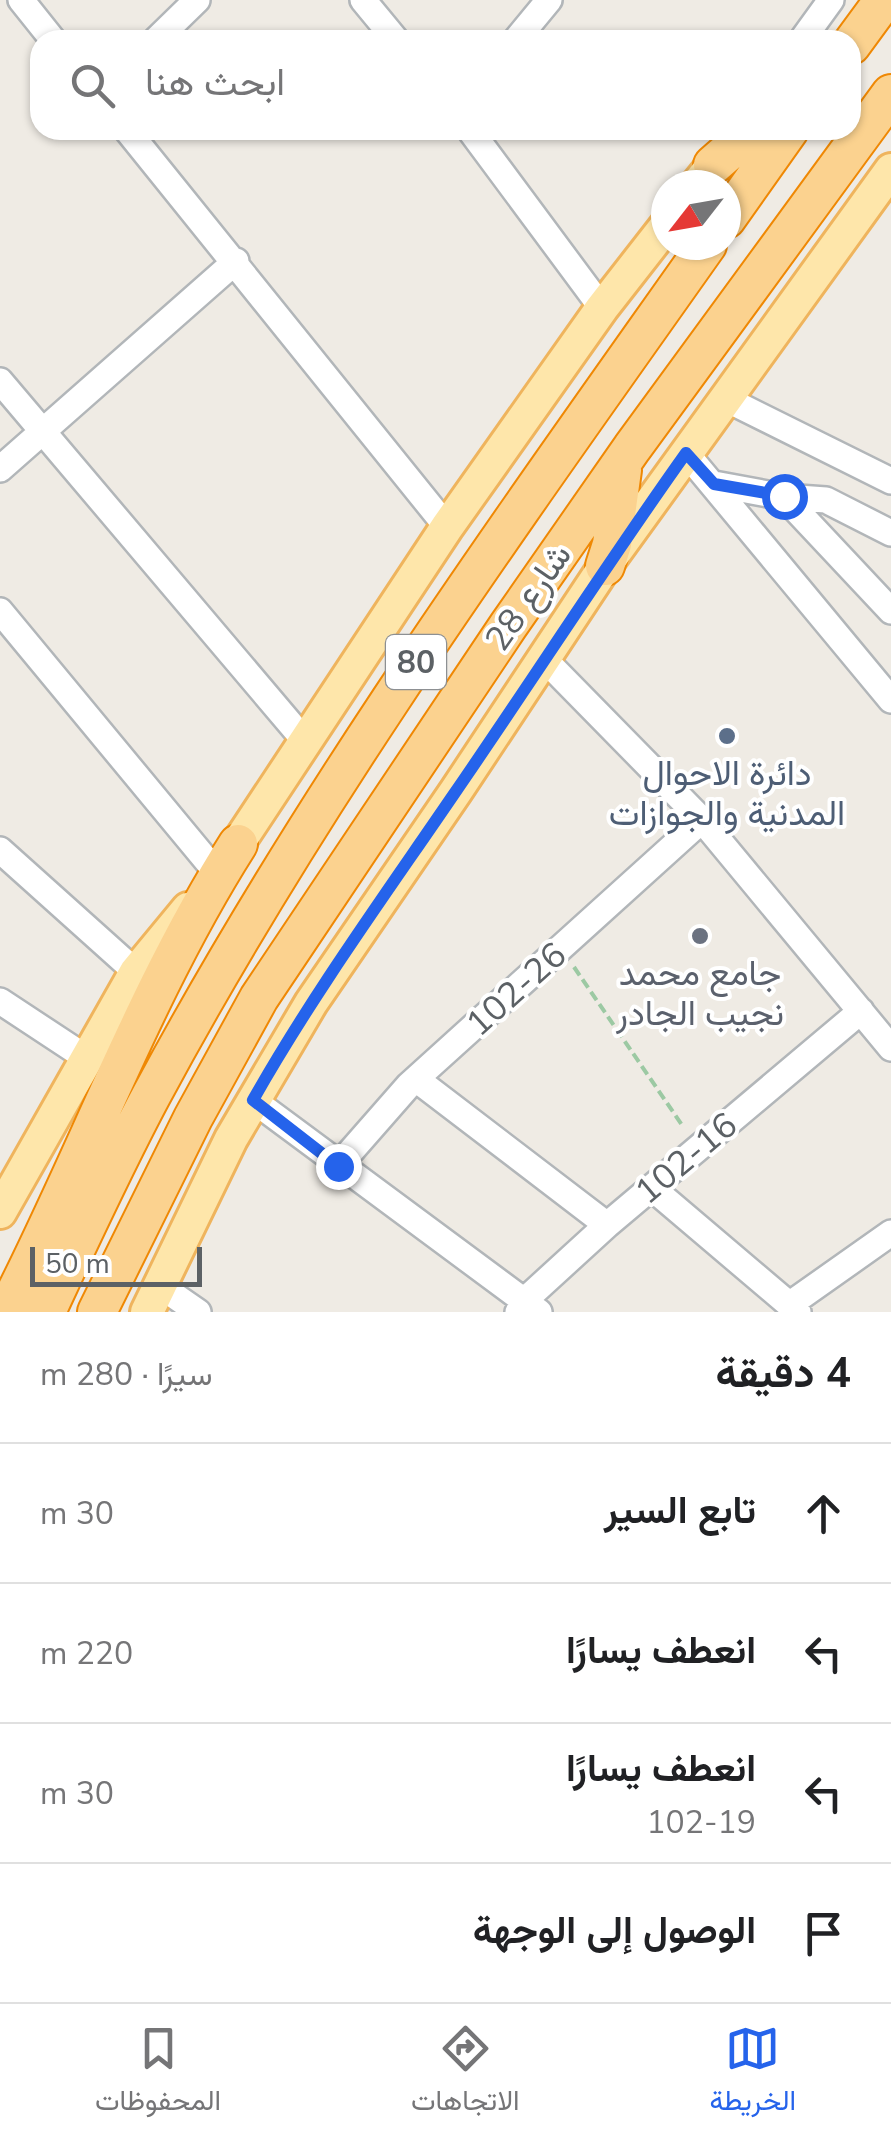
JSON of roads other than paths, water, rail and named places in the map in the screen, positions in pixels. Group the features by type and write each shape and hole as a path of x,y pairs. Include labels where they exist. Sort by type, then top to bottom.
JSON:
{"highway":[{"path":"861,31 884,0"},
{"name":"شارع 28","path":"861,135 891,94"},
{"path":"710,170 742,140"},
{"path":"741,198 782,140"},
{"name":"شارع 28","path":"98,1312 193,1118 269,982 632,448 857,140"},
{"name":"شارع 28","path":"46,1312 150,1096 296,846 464,589 697,260"},
{"path":"605,566 612,544 618,485 632,448"},
{"path":"6,1312 52,1222 142,1018 228,859"}],"main road":[{"path":"153,1298 253,1100 311,1003 605,566 891,170"},
{"path":"3,1199 136,972 228,859 447,527 651,245"}],"street":[{"path":"21,0 45,30"},
{"path":"166,30 197,0"},
{"path":"363,0 388,30"},
{"path":"524,30 548,0"},
{"path":"809,30 831,0"},
{"path":"135,140 447,527"},
{"path":"477,140 602,308"},
{"path":"709,170 731,140"},
{"path":"0,469 236,261"},
{"path":"0,381 305,740"},
{"path":"724,398 891,481"},
{"path":"686,453 891,700"},
{"path":"714,484 826,500 891,534"},
{"path":"784,496 891,611"},
{"path":"0,612 228,859"},
{"path":"545,660 702,820 891,1048"},
{"name":"102-26","path":"338,1166 416,1080 702,820"},
{"path":"0,850 136,972"},
{"path":"0,1001 88,1059"},
{"name":"102-16","path":"527,1308 607,1225 861,1012"},
{"path":"416,1080 607,1225"},
{"path":"253,1100 527,1308"},
{"path":"652,1188 794,1308 891,1233"},
{"path":"153,1298 198,1312"}],"place":[{"name":"دائرة الاحوال المدنية والجوازات","path":"727,736"},
{"name":"جامع محمد نجيب الجادر","path":"700,936"}]}
